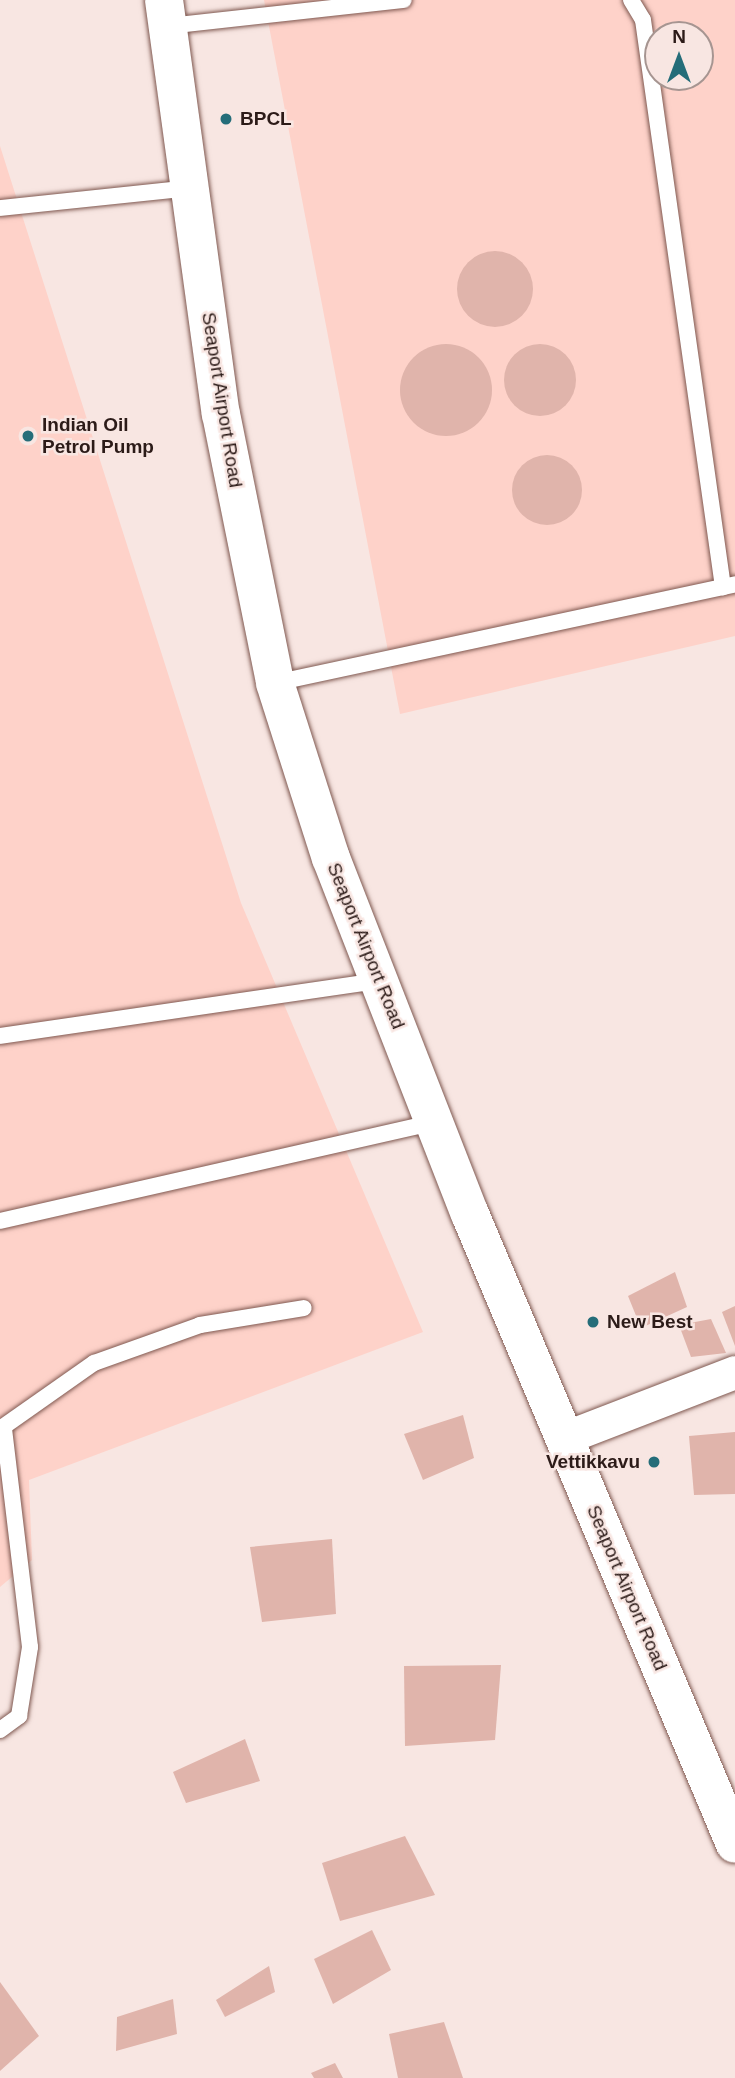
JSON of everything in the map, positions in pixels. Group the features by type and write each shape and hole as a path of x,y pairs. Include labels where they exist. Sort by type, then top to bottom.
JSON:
{"main road":[{"name":"Seaport Airport Road","path":"166,13 221,415 275,683 331,858 435,1122 564,1438 735,1844"}],"street":[{"path":"564,1438 735,1372"}],"lane":[{"path":"166,13 404,0"},
{"path":"275,683 729,586 643,20 631,0"},
{"path":"0,208 190,188"},
{"path":"0,1036 381,981"},
{"path":"0,1221 435,1122"},
{"path":"0,1730 19,1716 30,1647 2,1429 94,1363 200,1325 304,1308"}],"shaded area":[{"path":"264,0 735,0 735,636 400,714"},
{"path":"0,146 241,903 423,1332 29,1480 32,1560 0,1587"}],"building":[{"path":"495,251 509,254 522,262 530,275 533,289 530,303 522,316 509,324 495,327 481,324 468,316 460,303 457,289 460,275 468,262 481,254"},
{"path":"446,344 463,348 478,358 488,373 492,390 488,407 478,422 463,432 446,436 429,432 414,422 404,407 400,390 404,373 414,358 429,348"},
{"path":"540,344 560,350 570,360 576,380 570,400 560,410 540,416 520,410 510,400 504,380 510,360 520,350"},
{"path":"547,455 572,465 582,490 572,515 547,525 522,515 512,490 522,465"},
{"path":"675,1272 687,1307 641,1328 628,1296"},
{"path":"735,1306 735,1346 722,1312"},
{"path":"711,1319 726,1353 691,1357 679,1325"},
{"path":"463,1415 474,1458 423,1480 404,1434"},
{"path":"735,1432 735,1494 694,1495 689,1436"},
{"path":"332,1539 336,1614 262,1622 250,1547"},
{"path":"501,1665 495,1740 405,1746 404,1666"},
{"path":"245,1739 260,1781 186,1803 173,1772"},
{"path":"405,1836 435,1895 340,1921 322,1863"},
{"path":"372,1930 391,1970 333,2004 314,1959"},
{"path":"269,1966 275,1992 225,2017 216,2000"},
{"path":"0,1982 39,2036 0,2071"},
{"path":"173,1999 177,2034 116,2051 117,2017"},
{"path":"444,2022 463,2078 398,2078 389,2034"},
{"path":"335,2063 343,2078 314,2078 311,2073"}],"place":[{"name":"BPCL","path":"226,119"},
{"name":"Indian Oil Petrol Pump","path":"28,436"},
{"name":"New Best","path":"593,1322"},
{"name":"Vettikkavu","path":"654,1462"}]}
